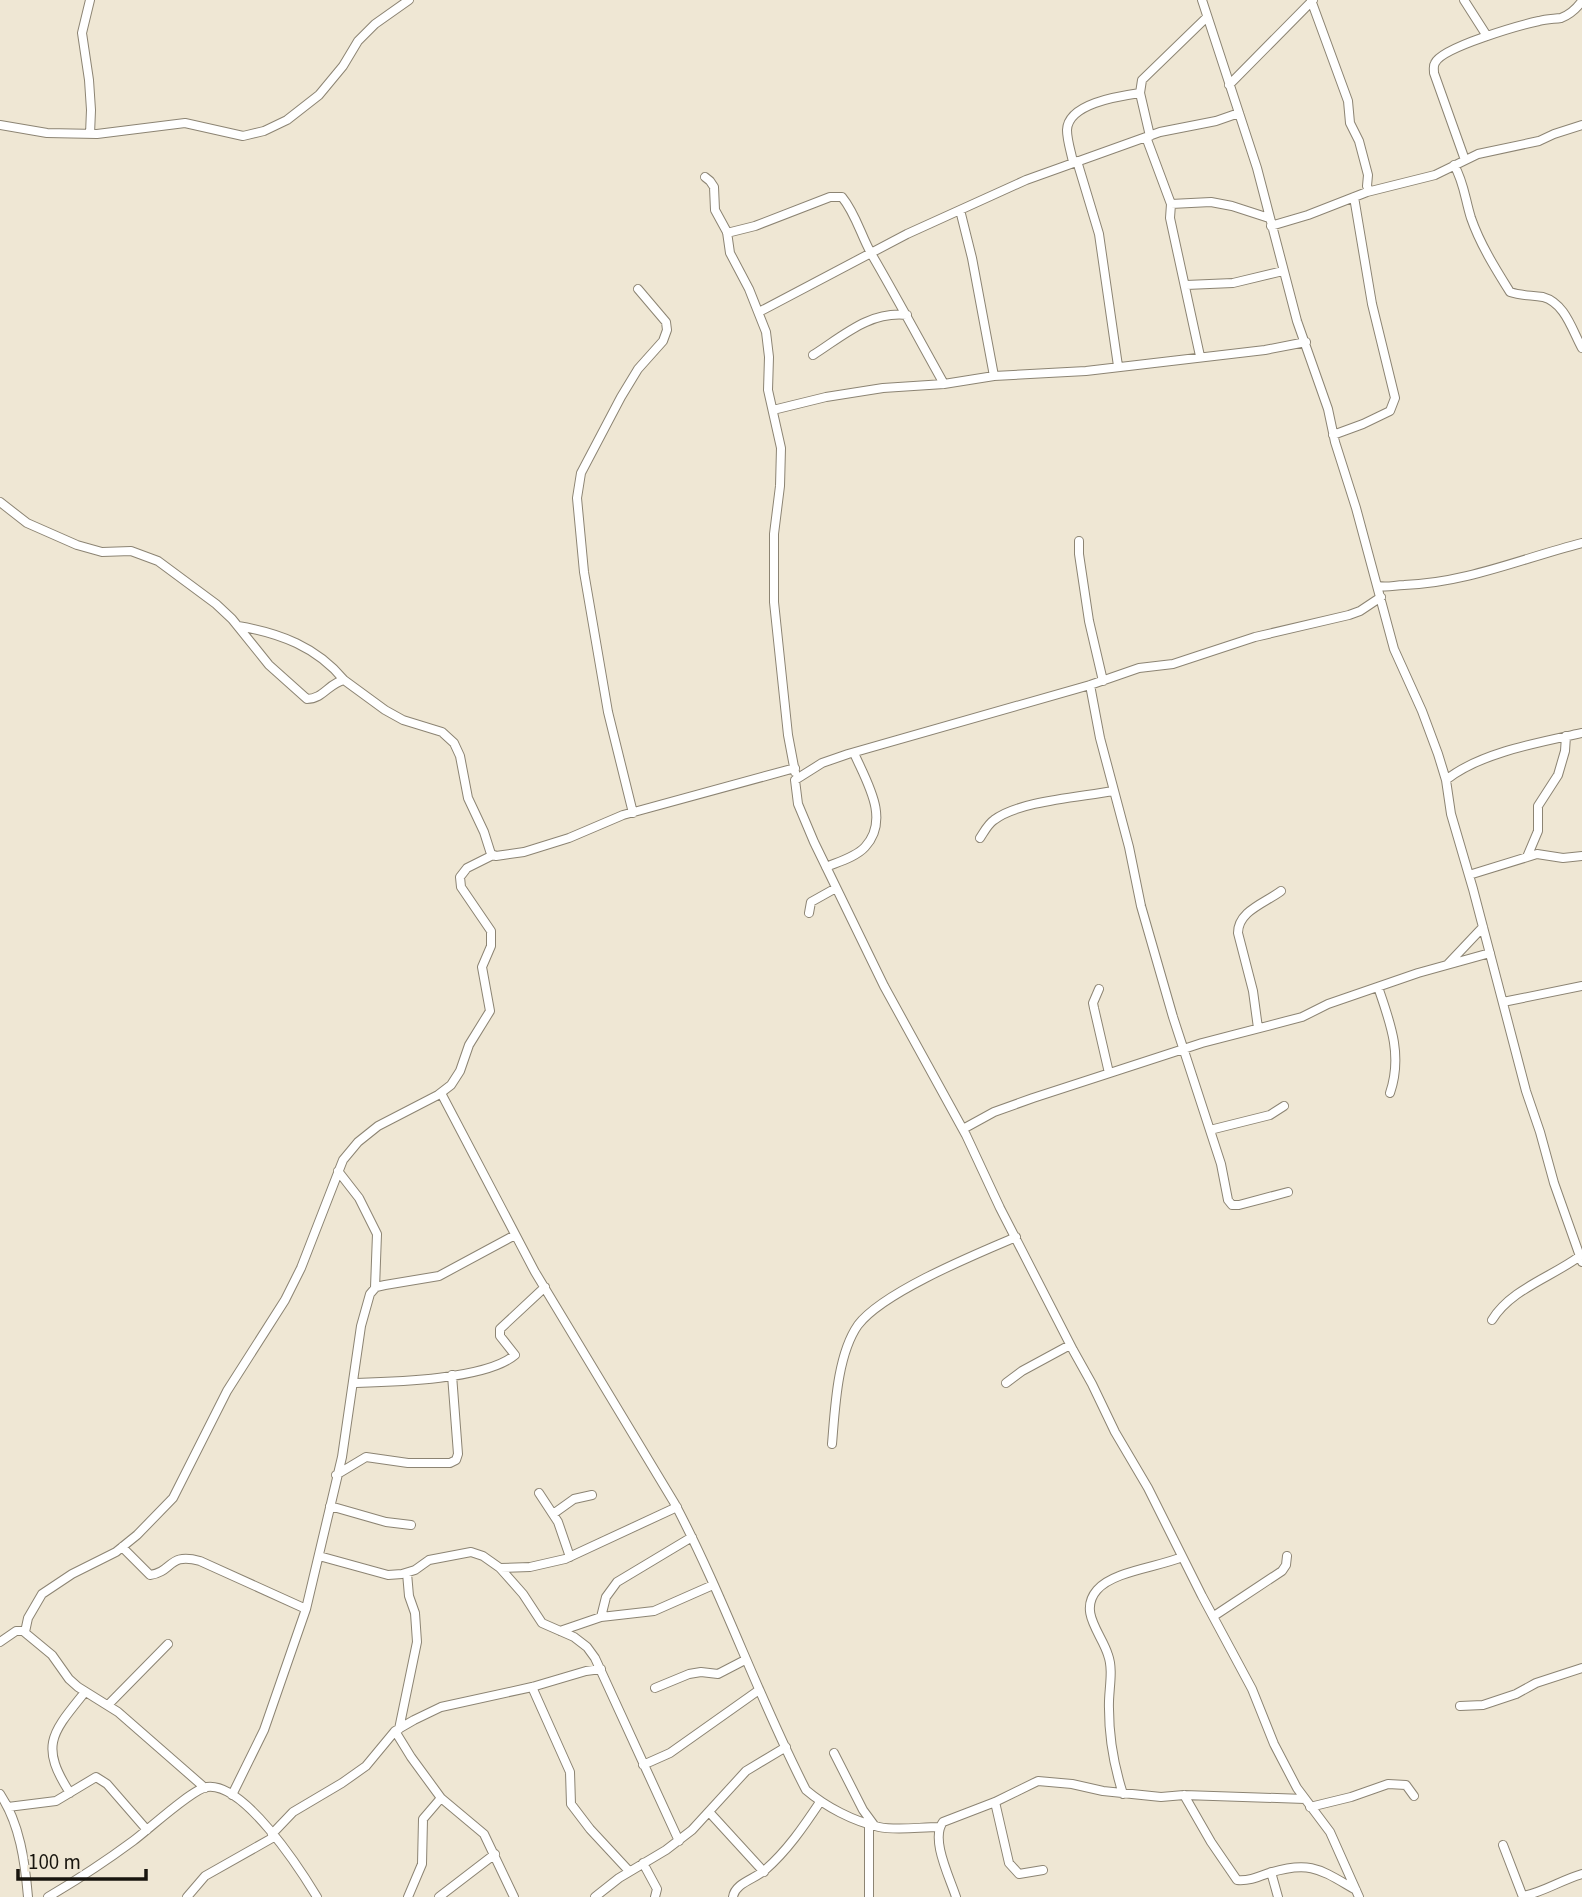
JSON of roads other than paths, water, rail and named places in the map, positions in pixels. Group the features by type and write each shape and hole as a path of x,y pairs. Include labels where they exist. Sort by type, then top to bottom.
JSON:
{"street":[{"path":"90,0 82,33 92,110 90,134"},
{"path":"0,125 47,133 90,134 185,123 243,136 264,131 287,120 319,95 343,66 358,41 375,23 409,0"},
{"path":"1202,0 1257,168 1297,321 1328,409 1394,649 1422,711 1446,780 1451,814 1526,1091 1581,1259 1504,1304 1492,1320"},
{"path":"1229,85 1312,0 1348,102 1350,123 1359,141 1368,175 1369,191"},
{"path":"1464,0 1487,36"},
{"path":"1571,0 1580,3"},
{"path":"1465,160 1433,65 1441,56 1487,36 1537,21 1561,18 1580,3"},
{"path":"1200,356 1171,218 1171,204 1148,137 1140,93 1142,80 1208,17"},
{"path":"1118,366 1099,234 1067,129 1074,113 1083,107 1140,93"},
{"path":"759,312 870,253 1026,180 1148,137 1238,113"},
{"path":"1171,204 1211,202 1231,205 1270,222 1308,215 1369,191 1435,174 1493,149 1539,141 1582,125"},
{"path":"1454,165 1462,178 1469,213 1478,236 1510,292 1555,302 1566,315 1582,348"},
{"path":"705,177 714,187 715,211 727,233 730,253 766,332 769,357 768,390 781,448 774,543 775,602 788,735 797,778 794,791 797,804 884,986 962,1129 1115,1432 1148,1488 1252,1689 1281,1758 1310,1807 1330,1832 1358,1893"},
{"path":"727,233 755,226 837,196 842,197 870,253 944,384"},
{"path":"1333,435 1363,425 1390,411 1395,398 1372,304 1354,197"},
{"path":"960,211 972,258 994,376"},
{"path":"1186,285 1233,283 1283,271"},
{"path":"633,813 608,712 584,572 577,498 581,473 621,397 638,369 663,341 667,330 666,322 638,289"},
{"path":"813,355 872,318 907,315"},
{"path":"773,410 848,392 944,384 994,376 1086,371 1265,350 1306,342"},
{"path":"0,502 27,523 76,545 102,552 131,551 158,561 216,604 238,626 269,665 307,699 314,699 344,680"},
{"path":"1079,541 1089,621 1103,681"},
{"path":"1378,586 1418,586 1465,577 1582,542"},
{"path":"797,778 822,763 1090,685 1139,668 1174,664 1255,637 1349,615 1381,597"},
{"path":"238,626 285,637 325,660 344,680 385,710 403,720 442,732 454,743 460,756 468,798 493,855"},
{"path":"1090,685 1141,906 1221,1164 1228,1200 1232,1205 1287,1192"},
{"path":"1446,780 1456,772 1496,755 1582,733"},
{"path":"1527,857 1538,831 1538,806 1558,775 1566,736"},
{"path":"826,867 864,848 877,823 874,798 855,753"},
{"path":"25,1632 27,1618 42,1594 122,1547 161,1511 179,1489 227,1391 285,1300 301,1268 343,1160 358,1142 378,1126 441,1093 451,1085 460,1071 469,1045 490,1011 482,967 492,938 491,931 461,887 460,877 467,868 493,855 505,856 524,852 633,813 795,768"},
{"path":"980,838 992,820 1014,810 1113,791"},
{"path":"1469,876 1537,854 1563,858 1582,856"},
{"path":"809,913 811,902 835,888"},
{"path":"1258,1028 1238,924 1245,914 1281,891"},
{"path":"1448,964 1483,927"},
{"path":"962,1129 994,1112 1109,1073 1301,1017 1328,1004 1378,987 1490,953"},
{"path":"1503,1002 1582,986"},
{"path":"1378,987 1395,1038 1395,1079 1390,1093"},
{"path":"1099,989 1093,1003 1109,1073"},
{"path":"441,1093 515,1235 677,1507 806,1790 820,1802 879,1827 939,1827"},
{"path":"1210,1130 1260,1118 1284,1106"},
{"path":"232,1795 264,1730 306,1609 337,1475 354,1383 361,1326 370,1294 375,1288 377,1234 359,1198 338,1171"},
{"path":"1569,1222 1581,1226 1574,1235"},
{"path":"375,1288 439,1276 515,1235"},
{"path":"832,1444 840,1377 847,1348 858,1326 871,1312 915,1285 1016,1237"},
{"path":"354,1383 424,1380 474,1371 513,1358 514,1353 500,1336 500,1329 545,1287"},
{"path":"1006,1383 1022,1371 1070,1345"},
{"path":"337,1475 366,1457 408,1463 450,1463 456,1460 458,1454 452,1375"},
{"path":"539,1493 553,1514 570,1557"},
{"path":"553,1514 574,1499 592,1495"},
{"path":"330,1506 386,1522 411,1525"},
{"path":"500,1568 530,1567 570,1557 677,1507"},
{"path":"601,1617 606,1597 617,1582 692,1537"},
{"path":"122,1547 150,1575 159,1573 173,1562 186,1557 306,1609"},
{"path":"319,1556 388,1575 407,1573 429,1560 471,1552 483,1556 500,1568 523,1594 542,1623 574,1637 587,1647 601,1669 679,1840"},
{"path":"1214,1616 1282,1571 1287,1556"},
{"path":"1123,1794 1111,1748 1108,1709 1109,1657 1093,1626 1090,1608 1092,1599 1098,1590 1116,1578 1182,1557"},
{"path":"407,1573 409,1595 415,1613 417,1642 397,1730 411,1757 441,1798 484,1834 514,1897"},
{"path":"560,1631 601,1617 654,1611 713,1585"},
{"path":"0,1642 16,1631 25,1632 52,1655 69,1679 131,1722 205,1788"},
{"path":"108,1705 168,1644"},
{"path":"654,1688 689,1674 719,1674 745,1660"},
{"path":"1460,1706 1483,1705 1582,1668"},
{"path":"187,1897 205,1876 273,1835 293,1812 366,1766 397,1730 441,1707 601,1669"},
{"path":"532,1687 570,1772 571,1804 629,1871"},
{"path":"643,1765 670,1753 759,1690"},
{"path":"70,1793 60,1778 52,1757 52,1741 58,1727 85,1692"},
{"path":"595,1897 629,1871 679,1840 709,1813 746,1771 786,1747"},
{"path":"834,1754 872,1824 869,1897"},
{"path":"8,1807 56,1801 96,1777 102,1779 147,1830"},
{"path":"956,1897 938,1840 939,1827 943,1822 995,1802 1038,1781 1161,1797 1184,1795 1305,1798"},
{"path":"1310,1807 1388,1784 1406,1785 1414,1796"},
{"path":"48,1897 147,1830 194,1793 205,1788 218,1788 232,1795 254,1813 290,1855 317,1897"},
{"path":"0,1794 19,1837 28,1897"},
{"path":"1184,1795 1237,1880 1245,1881 1271,1872 1310,1866 1333,1876 1358,1893"},
{"path":"408,1897 422,1864 423,1819 441,1798"},
{"path":"733,1897 740,1885 764,1872 804,1826 820,1802"},
{"path":"995,1802 1012,1868 1019,1874 1043,1870"},
{"path":"709,1813 764,1872"},
{"path":"1503,1845 1523,1896 1582,1874"},
{"path":"439,1897 495,1854"},
{"path":"643,1863 657,1889 655,1897"},
{"path":"1271,1872 1278,1897"}]}
